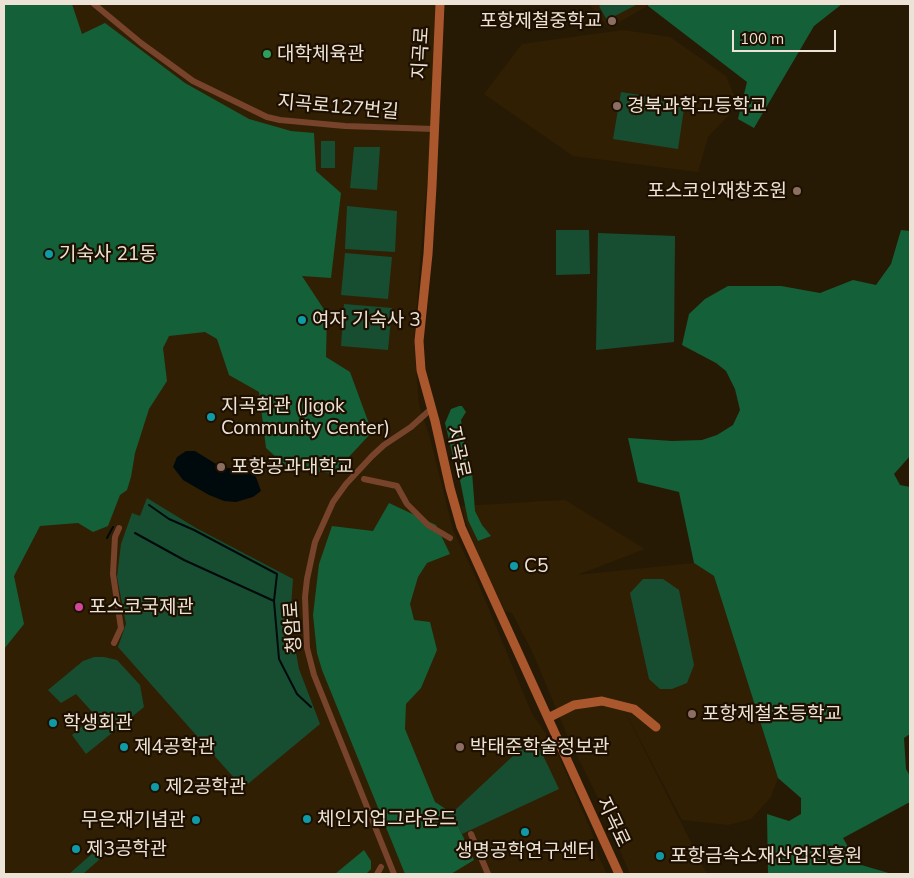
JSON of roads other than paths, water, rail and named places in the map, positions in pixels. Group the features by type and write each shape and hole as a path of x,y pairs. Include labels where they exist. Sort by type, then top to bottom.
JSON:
{"street":[{"name":"지곡로127번길","path":"94,4 141,44 193,81 267,117 280,120 346,126 434,129"},
{"name":"지곡로","path":"440,4 428,254 419,341 421,370 461,527 619,874"},
{"name":"청암로","path":"394,874 314,675 307,648 306,579 315,542 333,502 346,484 384,445 411,427 431,410"},
{"path":"364,479 396,486 406,504 428,525 450,538"},
{"path":"114,643 121,628 113,574 115,537 119,528"},
{"path":"548,718 574,705 602,701 634,709 656,727"},
{"path":"471,834 488,874"},
{"path":"377,874 381,867"}],"waterway":[{"path":"149,505 169,519 194,530 277,574 274,601 279,659 297,694 311,707"},
{"path":"107,538 113,527"},
{"path":"135,533 184,560 274,601"}],"place":[{"name":"포항제철중학교","path":"612,21"},
{"name":"대학체육관","path":"267,54"},
{"name":"경북과학고등학교","path":"617,106"},
{"name":"포스코인재창조원","path":"797,191"},
{"name":"기숙사 21동","path":"49,254"},
{"name":"여자 기숙사 3","path":"302,320"},
{"name":"지곡회관 (Jigok Community Center)","path":"211,417"},
{"name":"포항공과대학교","path":"221,467"},
{"name":"C5","path":"514,566"},
{"name":"포스코국제관","path":"79,607"},
{"name":"포항제철초등학교","path":"692,714"},
{"name":"학생회관","path":"53,723"},
{"name":"제4공학관","path":"124,747"},
{"name":"박태준학술정보관","path":"460,747"},
{"name":"제2공학관","path":"155,787"},
{"name":"체인지업그라운드","path":"307,819"},
{"name":"무은재기념관","path":"196,820"},
{"name":"생명공학연구센터","path":"525,832"},
{"name":"제3공학관","path":"76,849"},
{"name":"포항금속소재산업진흥원","path":"660,856"}]}
